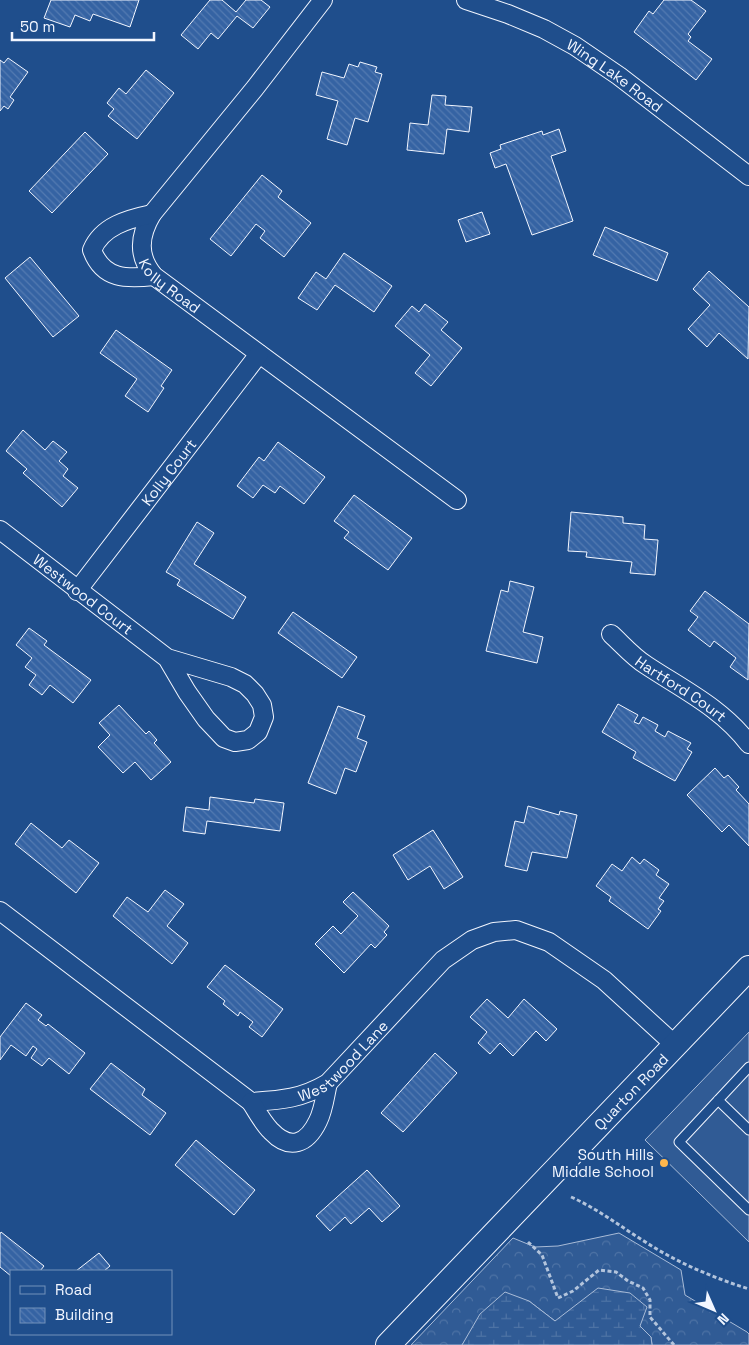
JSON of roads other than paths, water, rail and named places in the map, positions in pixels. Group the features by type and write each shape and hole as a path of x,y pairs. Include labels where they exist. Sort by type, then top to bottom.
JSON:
{"street":[{"name":"Kolly Road","path":"324,0 152,214 143,234 142,258 146,267 154,276 457,500"},
{"name":"Wing Lake Road","path":"466,0 526,22 575,46 619,76 749,176"},
{"path":"152,214 122,222 108,229 95,241 92,250 96,260 107,271 120,277 133,279 154,276"},
{"name":"Kolly Court","path":"77,590 259,354"},
{"name":"Westwood Court","path":"0,530 167,658 231,677 245,684 262,705 264,717 258,732 248,740 235,742 224,738 206,719 186,692 167,658"},
{"name":"Hartford Court","path":"611,634 643,664 712,707 749,744"},
{"path":"0,911 251,1102 271,1131 281,1140 292,1144 300,1143 310,1134 318,1121 328,1083"},
{"name":"Westwood Lane","path":"251,1102 290,1099 316,1090 328,1083 443,960 472,940 494,932 516,930 549,942 604,980 674,1045"},
{"name":"Quarton Road","path":"388,1345 749,968"}],"lane":[{"path":"749,1067 679,1142 749,1210"},
{"path":"718,1100 749,1130"}],"place":[{"name":"South Hills Middle School","path":"664,1163"}]}
